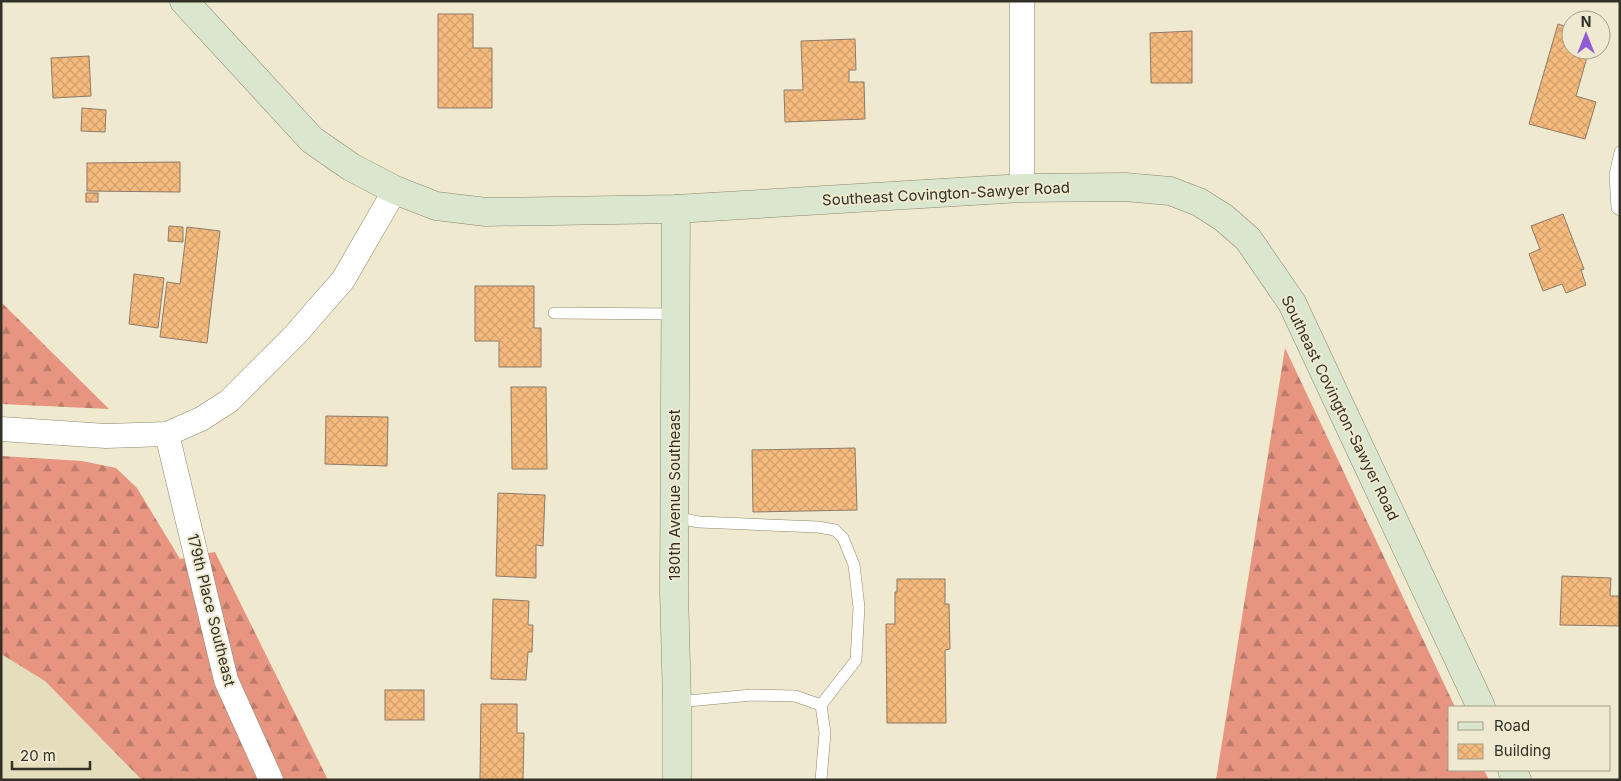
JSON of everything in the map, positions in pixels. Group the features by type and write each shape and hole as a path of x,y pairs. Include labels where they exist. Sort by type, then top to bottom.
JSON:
{"street":[{"name":"Southeast Covington-Sawyer Road","path":"184,1 312,140 350,167 395,190 436,206 486,212 676,209 1022,188 1125,186 1170,191 1199,202 1224,218 1248,239 1292,303 1481,706"},
{"path":"1022,1 1022,188"},
{"path":"1,429 106,436 167,434 201,419 229,401 295,335 343,280 395,190"},
{"name":"180th Avenue Southeast","path":"676,209 674,600 677,780"},
{"name":"179th Place Southeast","path":"167,434 226,680 271,780"}],"lane":[{"path":"1620,152 1615,175 1617,208 1620,210"},
{"path":"554,313 676,314"},
{"path":"674,517 698,522 818,527 835,530 843,538 854,565 860,607 856,660 821,705 826,733 821,780"},
{"path":"677,702 752,695 795,696 821,705"}],"shaded area":[{"path":"1,654 45,681 142,780 1,780"}],"green space":[{"path":"1,302 109,409 1,404"},
{"path":"1285,348 1455,706 1448,706 1448,771 1484,771 1489,780 1216,780"},
{"path":"1,456 82,461 116,468 137,488 180,559 215,552 328,780 142,780 45,681 1,654"}],"building":[{"path":"438,14 473,14 473,48 492,48 492,108 438,108"},
{"path":"1558,24 1561,25 1561,60 1586,60 1576,96 1596,102 1585,139 1529,124"},
{"path":"1192,31 1192,83 1151,83 1150,33"},
{"path":"855,39 856,70 849,70 849,82 864,82 865,119 785,122 784,90 803,90 801,41"},
{"path":"89,56 91,96 53,98 51,58"},
{"path":"82,108 106,110 105,132 81,131"},
{"path":"180,162 180,192 87,191 87,163"},
{"path":"86,193 98,193 98,202 86,202"},
{"path":"1563,214 1584,269 1581,270 1586,285 1566,293 1562,284 1543,291 1529,254 1540,249 1531,226"},
{"path":"169,226 183,227 183,242 168,241"},
{"path":"187,227 220,231 207,343 160,337 167,282 180,284"},
{"path":"134,274 164,278 158,328 129,324"},
{"path":"475,286 534,286 534,328 541,328 541,367 499,367 499,341 475,341"},
{"path":"511,387 546,387 547,469 512,469"},
{"path":"326,416 388,417 387,466 325,464"},
{"path":"855,448 857,510 753,512 752,450"},
{"path":"498,493 545,495 543,546 536,545 536,578 496,576"},
{"path":"1562,576 1611,578 1610,596 1620,596 1620,626 1560,625"},
{"path":"897,579 945,579 945,604 949,604 950,649 945,650 946,723 887,723 886,624 895,624"},
{"path":"493,599 529,601 528,625 533,625 532,652 528,652 526,680 491,679"},
{"path":"385,690 424,690 424,720 385,720"},
{"path":"481,704 517,704 517,733 524,733 523,780 480,780"}]}
